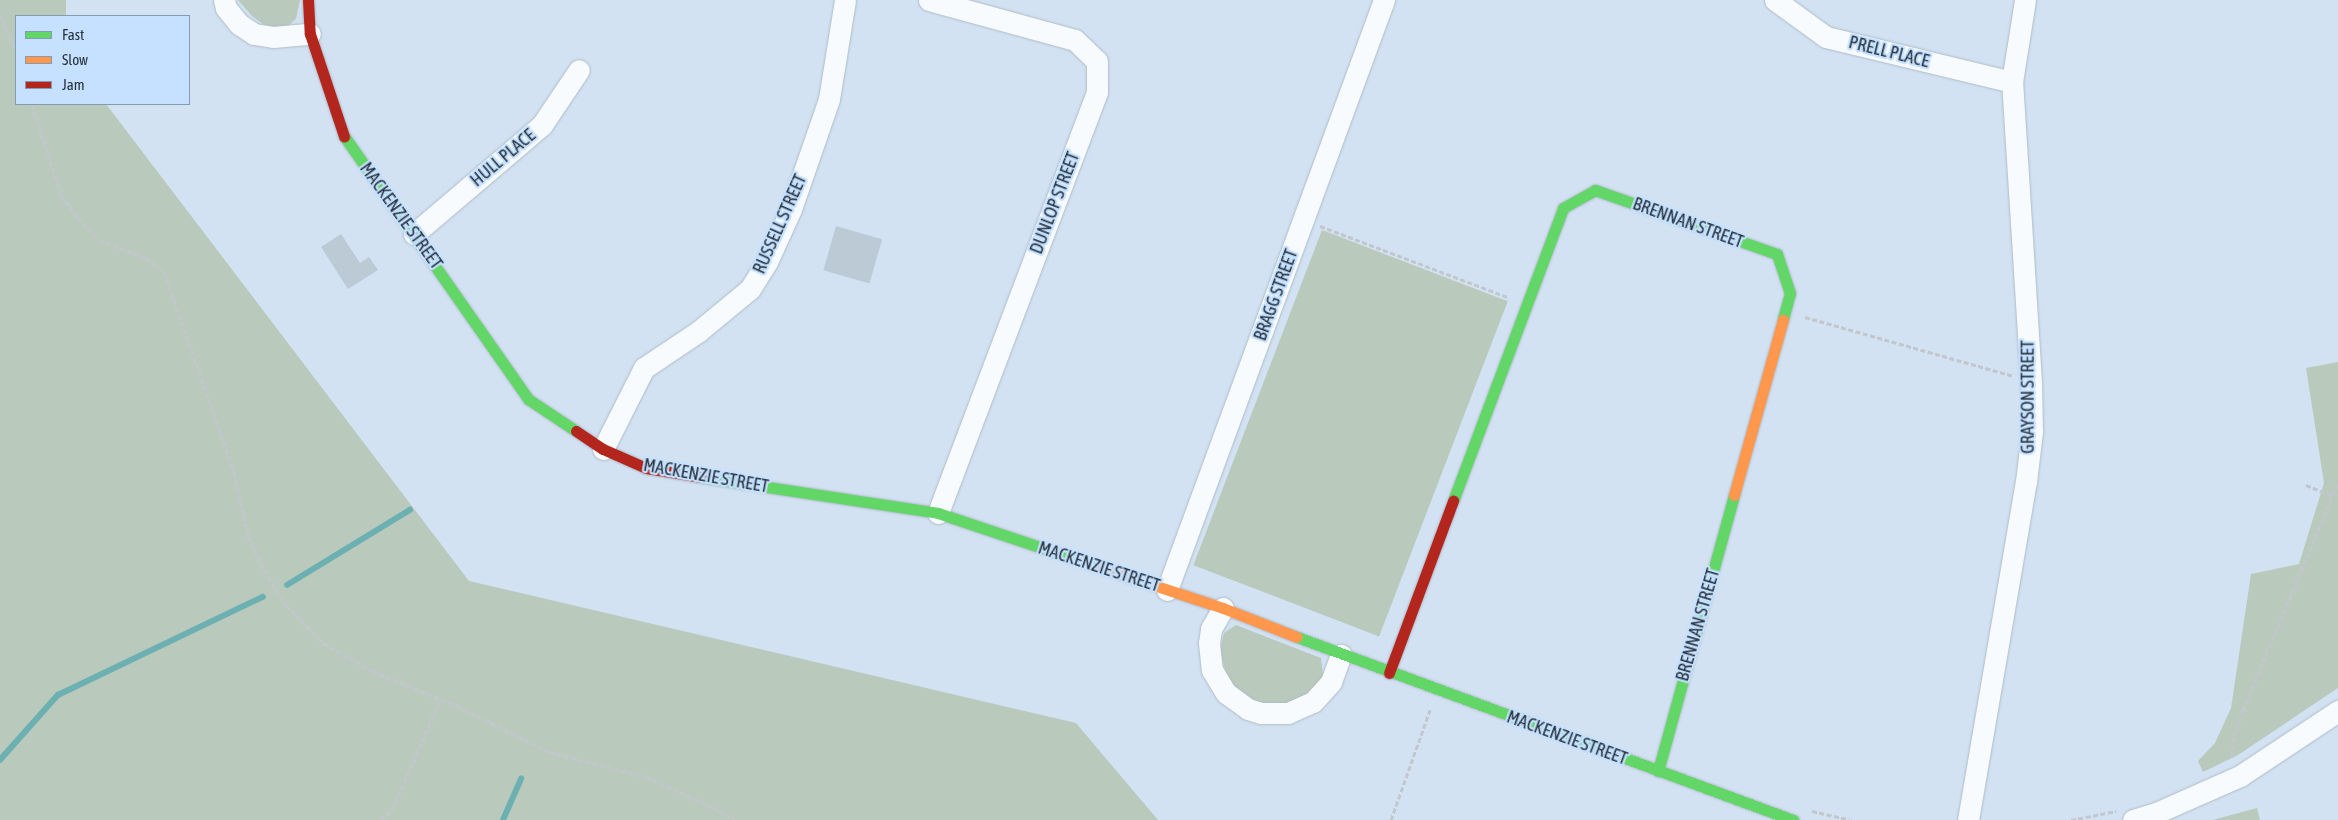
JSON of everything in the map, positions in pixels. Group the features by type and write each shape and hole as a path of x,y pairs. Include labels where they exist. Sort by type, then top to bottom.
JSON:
{"street":[{"path":"224,0 226,8 238,24 254,34 273,37 310,34"},
{"name":"MACKENZIE STREET","path":"308,0 310,34 344,137 414,234 528,399 603,449 646,468 938,513 1223,608 1389,673 1793,820"},
{"name":"RUSSELL STREET","path":"603,449 644,368 699,331 750,289 767,262 791,209 829,99 845,0"},
{"name":"DUNLOP STREET","path":"929,0 1075,40 1097,61 1097,92 938,513"},
{"name":"BRAGG STREET","path":"1167,590 1384,0"},
{"name":"PRELL PLACE","path":"1776,0 1826,37 2012,82"},
{"name":"GRAYSON STREET","path":"1968,820 2026,482 2032,432 2031,382 2012,82 2025,0"},
{"name":"HULL PLACE","path":"414,234 542,125 579,70"},
{"name":"BRENNAN STREET","path":"1389,673 1563,208 1595,190 1777,254 1790,292 1658,771"},
{"path":"1223,608 1211,629 1209,643 1212,670 1226,693 1248,709 1261,713 1281,714 1313,702 1331,682 1341,655"},
{"path":"2133,820 2156,814 2240,776 2338,711"}],"path":[{"path":"0,15 15,50"},
{"path":"32,105 61,195 78,218 99,240 146,258 164,272 234,472 248,536 264,570 286,605 323,642 372,671 441,700 549,752 646,777 713,807 735,820"},
{"path":"1304,220 1527,305"},
{"path":"1785,312 2017,377"},
{"path":"2233,763 2231,750 2243,710 2338,484"},
{"path":"2306,485 2333,496"},
{"path":"1392,820 1437,690"},
{"path":"381,820 392,810 441,700"}],"green space":[{"path":"0,0 66,0 66,15 15,15 15,105 107,105 469,581 1076,723 1158,820 0,820"},
{"path":"238,0 300,0 296,19 284,29 264,25 252,16"},
{"path":"1322,230 1508,301 1379,636 1193,565"},
{"path":"2338,362 2338,688 2238,755 2203,772 2198,761 2215,743 2231,708 2251,574 2299,564 2324,483 2306,368"},
{"path":"1236,625 1321,658 1323,676 1315,690 1297,703 1262,706 1236,691 1227,677 1220,650 1224,633"},
{"path":"2257,808 2260,820 2213,820"}],"building":[{"path":"836,226 882,239 869,283 823,270"},
{"path":"341,234 360,263 369,257 378,270 348,289 321,247"}],"waterway":[{"path":"287,585 410,510"},
{"path":"0,760 58,695 263,597"},
{"path":"503,820 521,779"}],"traffic: fast":[{"path":"344,136 528,399 576,431"},
{"path":"1453,501 1563,208 1595,190 1777,254 1790,293 1783,320"},
{"path":"701,477 938,513 1099,567"},
{"path":"1658,771 1734,495"},
{"path":"1297,637 1793,820"}],"traffic: slow":[{"path":"1734,495 1783,320"},
{"path":"1099,567 1223,608 1297,637"}],"traffic: jam":[{"path":"308,0 310,34 344,136"},
{"path":"576,431 603,449 646,468 701,477"},
{"path":"1389,673 1453,501"}]}
